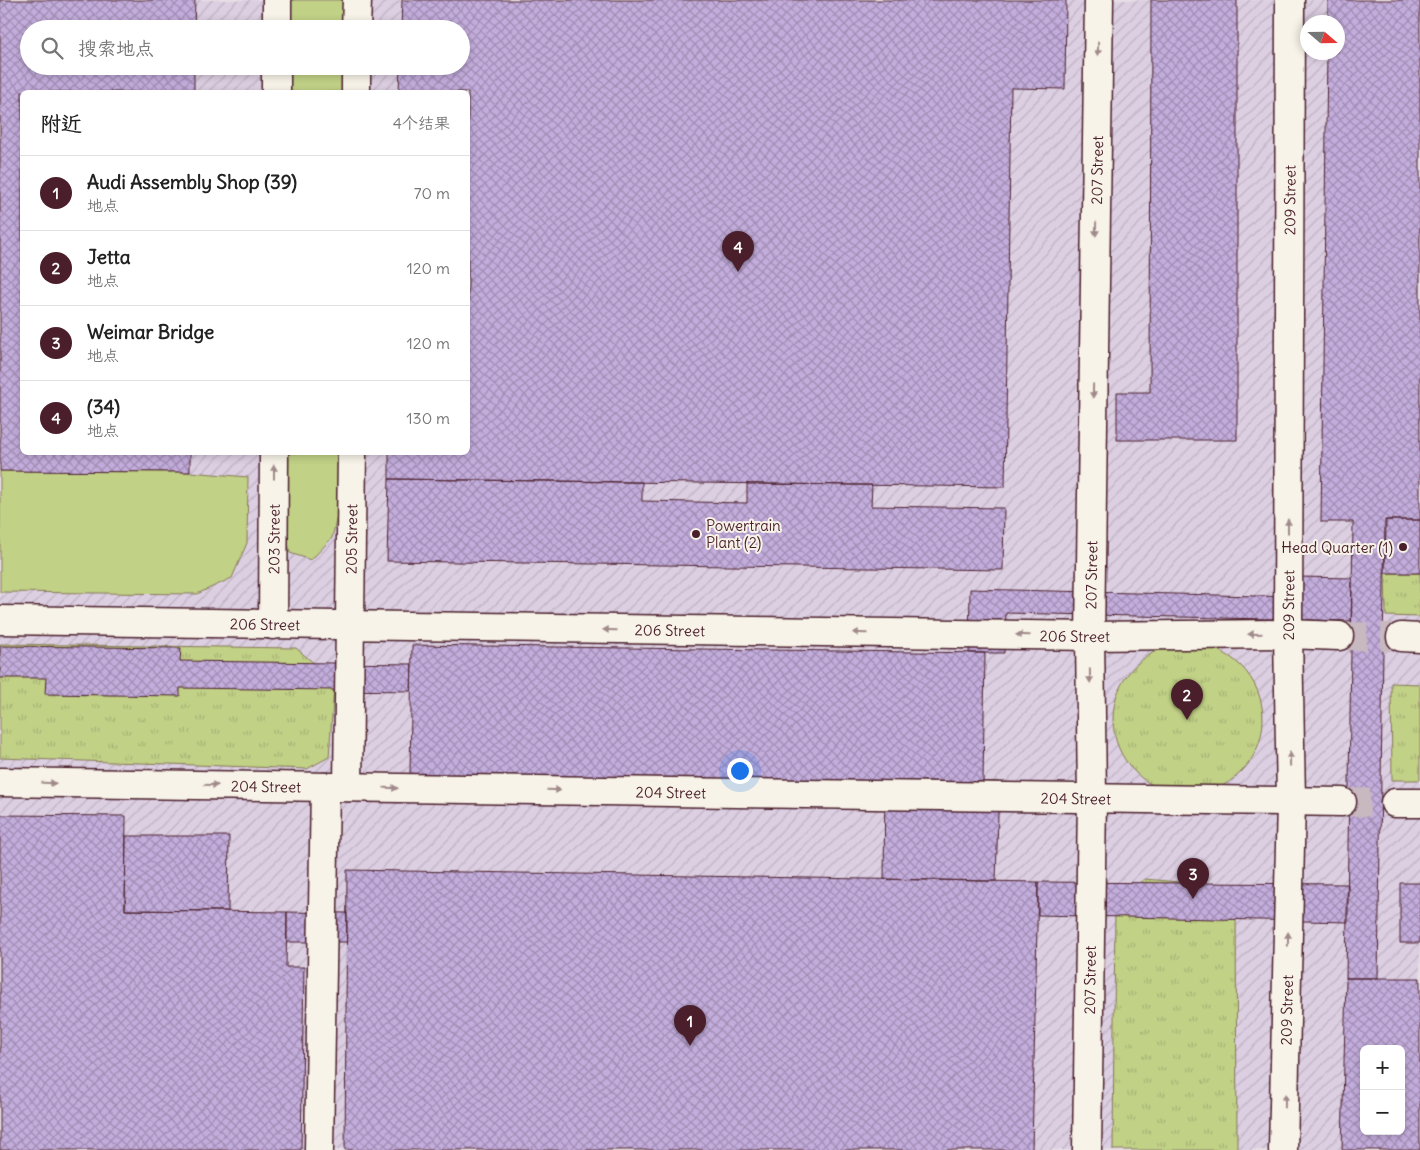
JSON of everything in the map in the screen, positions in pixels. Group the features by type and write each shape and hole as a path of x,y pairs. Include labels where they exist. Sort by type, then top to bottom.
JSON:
{"street":[{"path":"277,0 277,20"},
{"path":"356,20 357,0"},
{"name":"207 Street","path":"1086,1150 1092,798 1090,636 1099,0"},
{"name":"209 Street","path":"1284,1150 1291,801 1288,634 1290,0"},
{"path":"276,75 276,90"},
{"path":"356,75 356,90"},
{"name":"203 Street","path":"273,625 274,455"},
{"name":"205 Street","path":"319,1150 336,787 350,626 352,455"},
{"name":"206 Street","path":"0,620 1090,636 1288,634 1339,636"},
{"name":"204 Street","path":"0,782 1342,802"}],"shaded area":[{"path":"0,0 1420,0 1420,1150 0,1150"}],"green space":[{"path":"289,0 347,0 347,20 289,20"},
{"path":"289,75 347,75 346,90 288,90"},
{"path":"285,455 344,455 343,490 332,538 311,560 290,553 284,521"},
{"path":"0,471 190,472 248,477 247,543 232,578 197,594 0,592"},
{"path":"1385,573 1420,573 1420,617 1386,616"},
{"path":"0,644 296,648 316,665 334,687 329,757 307,769 0,758"},
{"path":"1188,644 1217,650 1241,666 1257,690 1263,719 1257,748 1241,772 1217,788 1188,794 1159,788 1135,772 1119,748 1113,719 1119,690 1135,666 1159,650"},
{"path":"1391,683 1420,684 1420,780 1392,780"},
{"path":"1144,879 1215,885 1236,899 1237,1150 1113,1150 1115,902"}],"building":[{"path":"0,0 195,0 194,20 20,20 20,75 194,75 194,90 20,90 20,455 190,455 190,472 0,471"},
{"path":"402,0 1066,0 1065,89 1011,88 1005,487 389,479 389,455 470,455 470,90 399,90 400,75 470,75 470,20 401,20"},
{"path":"1151,0 1237,0 1237,440 1117,440 1117,392 1150,392"},
{"path":"1328,0 1420,0 1420,520 1385,520 1378,978 1346,978 1353,522 1321,522 1327,60 1345,60 1345,15 1328,15"},
{"name":"Powertrain Plant (2)","path":"389,479 642,482 642,501 747,503 747,484 872,485 871,506 1004,508 1003,570 387,561"},
{"name":"Head Quarter (1)","path":"1386,520 1420,520 1420,573 1385,573"},
{"path":"1299,577 1352,578 1351,621 1006,613 1004,653 969,653 970,589 1298,597"},
{"path":"412,645 985,653 983,782 410,775"},
{"path":"0,646 181,648 180,661 412,664 411,691 180,688 180,696 45,694 46,678 0,678"},
{"path":"885,781 999,782 996,881 884,879"},
{"path":"0,815 126,816 125,910 287,912 286,967 304,967 301,1150 0,1150"},
{"path":"126,836 229,836 228,911 125,910"},
{"path":"347,870 1038,882 1032,1150 345,1150"},
{"path":"1038,882 1348,884 1348,922 1038,915"},
{"path":"1400,883 1420,883 1420,943 1400,943"},
{"path":"287,912 347,913 347,942 287,942"},
{"path":"1346,978 1420,978 1420,1150 1342,1150"}],"tunnel":[{"path":"1339,636 1401,637"},
{"path":"1342,802 1395,803"}],"place":[{"name":"(34)","path":"738,272"},
{"name":"Powertrain Plant (2)","path":"696,534"},
{"name":"Head Quarter (1)","path":"1403,547"},
{"name":"Jetta","path":"1187,720"},
{"name":"Weimar Bridge","path":"1193,899"},
{"name":"Audi Assembly Shop (39)","path":"690,1046"}]}
